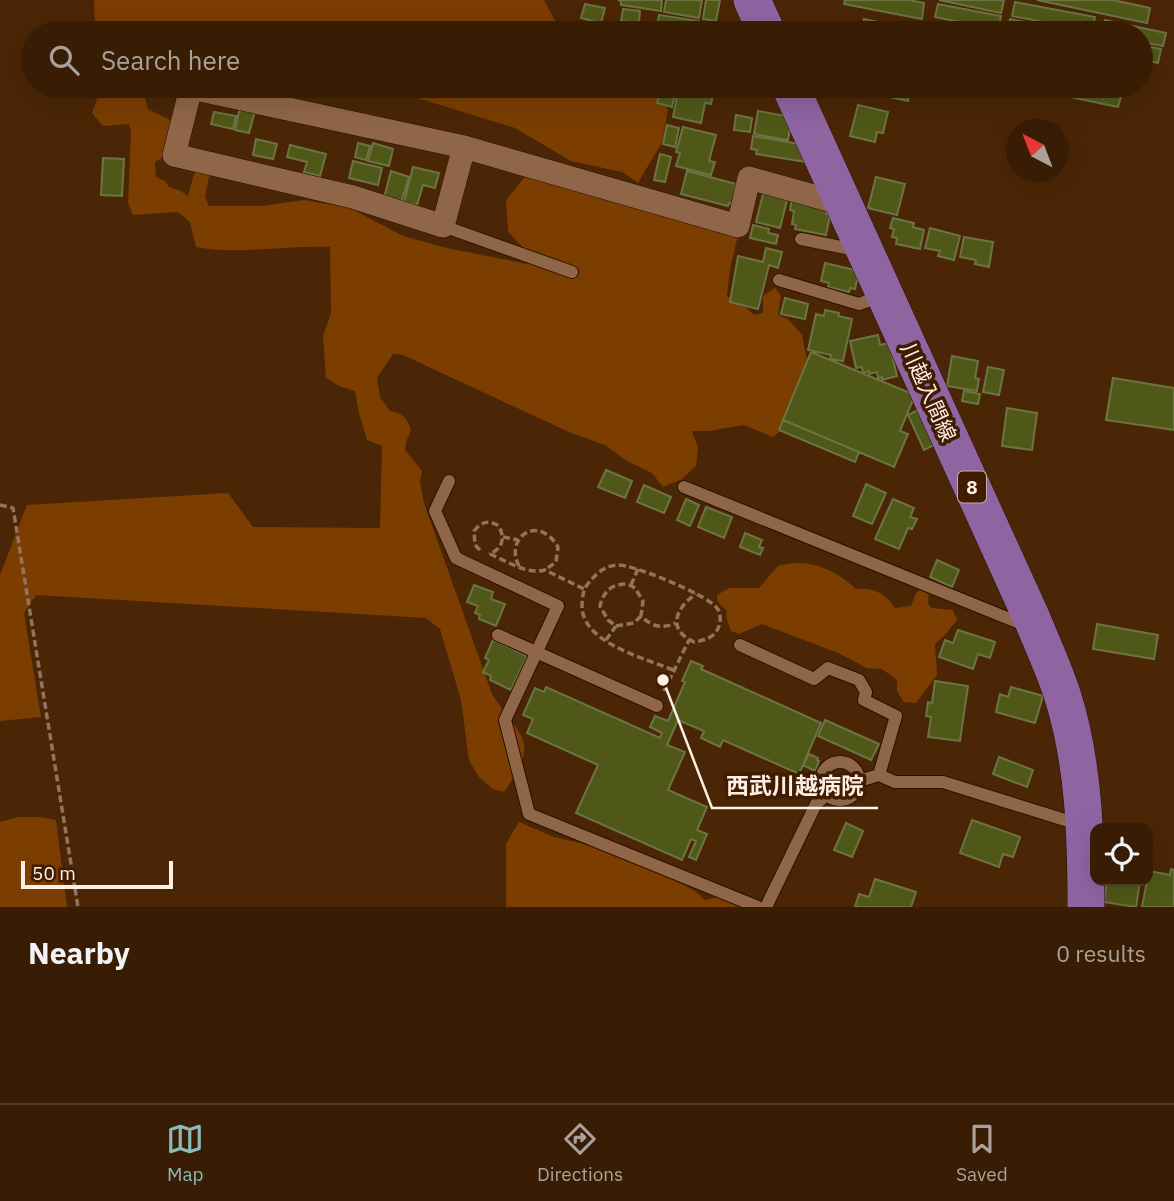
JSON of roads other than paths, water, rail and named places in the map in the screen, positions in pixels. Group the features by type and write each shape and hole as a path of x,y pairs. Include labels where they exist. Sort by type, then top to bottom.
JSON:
{"main road":[{"path":"752,0 762,21"},
{"name":"川越入間線","path":"795,98 1033,621 1063,697 1077,760 1084,826 1086,907"}],"street":[{"path":"188,98 174,155 354,197 443,226 464,148"},
{"path":"236,98 464,148 738,226 749,178 844,204"}],"lane":[{"path":"443,226 572,272"},
{"path":"802,239 851,249 862,244"},
{"path":"779,280 859,304 885,295"},
{"path":"449,481 435,511 456,558 558,606 505,720 529,814 758,907"},
{"path":"684,486 1017,622 1033,621"},
{"path":"498,635 657,706"},
{"path":"740,645 814,679 828,668 859,680 866,692 864,701 895,716 879,775"},
{"path":"832,763 847,763 858,774 858,788 847,799 832,799 826,794 822,788 821,773 832,763"},
{"path":"859,781 879,775 895,782 943,782 1084,826"},
{"path":"766,907 816,804 826,794"}],"place":[{"name":"西武川越病院","path":"663,680"}]}
